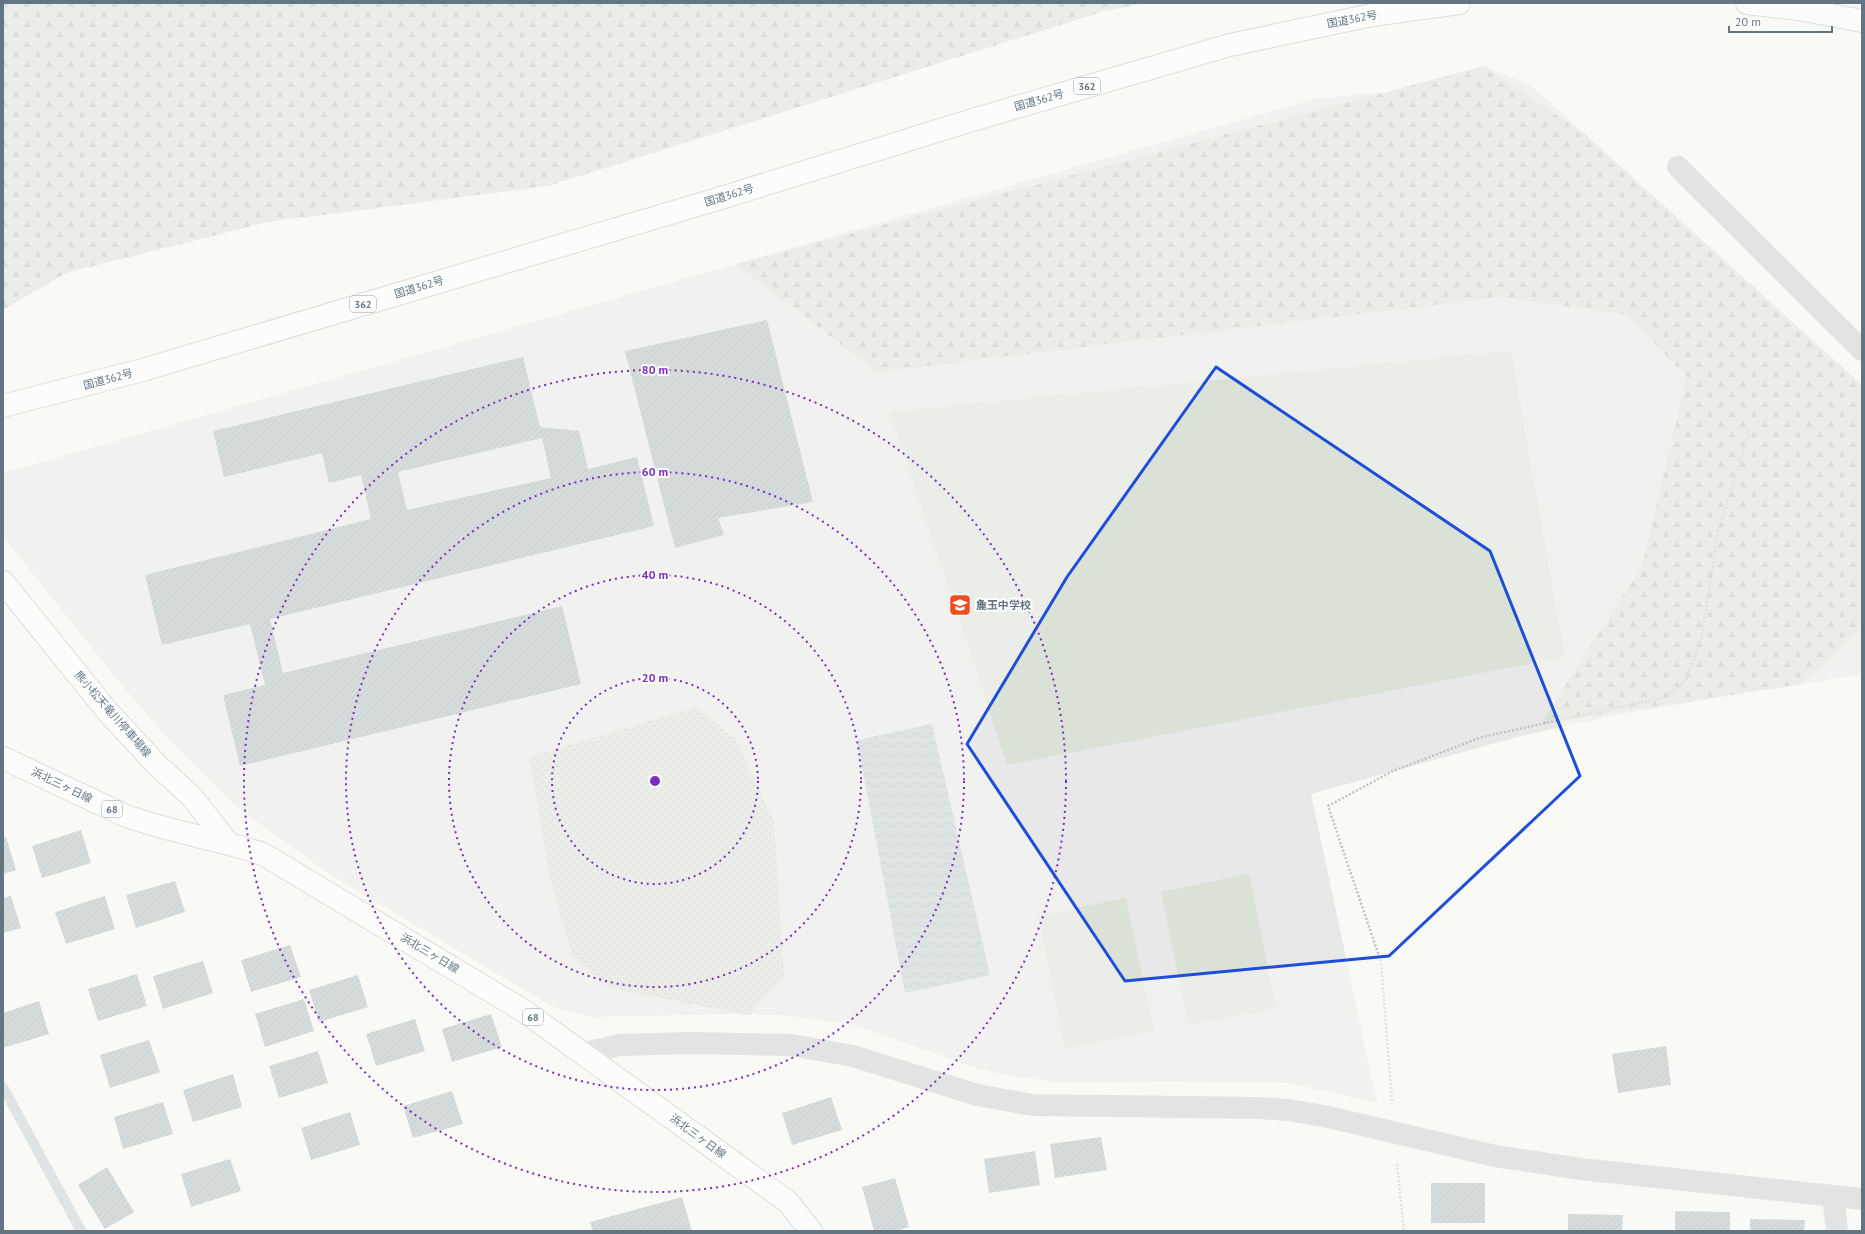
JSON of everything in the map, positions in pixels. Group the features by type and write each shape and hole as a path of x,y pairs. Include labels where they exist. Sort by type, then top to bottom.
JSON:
{"main road":[{"name":"国道362号","path":"3,406 146,369 714,200 987,116 1230,45 1372,15 1459,3"},
{"path":"1747,3 1799,9 1862,21"},
{"name":"熊小松天竜川停車場線","path":"3,582 108,712 157,765 193,798 227,842"},
{"name":"浜北三ヶ日線","path":"3,758 126,816 146,823 227,842 263,854 524,1011 788,1202 811,1231"}],"street":[{"path":"1678,167 1862,350"},
{"path":"584,1053 620,1045 691,1043 791,1045 853,1056 977,1095 1033,1105 1266,1108 1324,1116 1495,1156 1581,1169 1862,1199"},
{"path":"1833,1196 1837,1231"}],"path":[{"path":"1404,1231 1394,1132 1381,962 1328,806 1392,771 1482,737 1666,697 1686,680 1702,635 1718,532 1750,429"}],"highlighted area":[{"path":"1216,367 1490,551 1580,776 1389,956 1125,981 967,744 1067,577"}],"shaded area":[{"name":"麁玉中学校","path":"1484,66 1532,86 1862,385 1862,674 1621,714 1521,736 1311,794 1377,1103 1289,1083 1167,1081 1065,1083 1010,1076 979,1069 854,1025 782,1015 730,1014 592,1017 553,1007 329,874 242,811 170,741 118,681 3,536 3,473 1318,98 1416,90"}],"green space":[{"path":"3,3 1146,3 1105,11 548,186 268,222 66,273 3,310"},
{"path":"1484,66 1585,134 1862,385 1862,627 1801,684 1541,724 1642,566 1687,377 1627,315 1501,297 877,372 736,264"},
{"path":"1511,351 1565,657 1007,765 890,412"},
{"path":"696,707 736,739 774,822 784,977 749,1015 607,988 572,955 550,879 529,757"},
{"path":"1249,874 1276,1008 1188,1025 1161,892"},
{"path":"1126,898 1154,1031 1065,1049 1038,916"}],"water":[{"path":"932,724 990,975 905,993 857,740"}],"building":[{"path":"767,320 813,502 718,518 724,535 675,548 625,351"},
{"path":"523,357 540,427 579,431 588,469 637,457 654,526 270,619 283,673 562,606 581,684 240,766 223,695 265,685 250,624 162,645 145,575 371,519 361,475 329,483 322,453 224,477 213,431","holes":["542,438 551,478 407,510 398,472"]},
{"path":"81,830 91,863 42,878 32,846"},
{"path":"6,837 16,870 3,874 3,838"},
{"path":"175,881 185,912 136,928 126,895"},
{"path":"11,896 21,928 3,933 3,898"},
{"path":"105,896 115,929 66,944 55,912"},
{"path":"290,945 301,977 251,992 241,960"},
{"path":"203,961 213,993 163,1009 153,976"},
{"path":"137,974 147,1006 98,1021 88,989"},
{"path":"358,975 368,1007 319,1022 309,990"},
{"path":"304,999 314,1031 265,1047 255,1014"},
{"path":"39,1001 49,1034 3,1048 3,1013"},
{"path":"491,1014 502,1047 452,1062 442,1029"},
{"path":"415,1019 425,1051 376,1066 366,1034"},
{"path":"149,1040 160,1072 110,1088 100,1055"},
{"path":"1666,1046 1671,1085 1618,1093 1612,1054"},
{"path":"318,1051 328,1083 279,1098 269,1066"},
{"path":"233,1074 242,1107 193,1122 183,1090"},
{"path":"452,1091 463,1124 413,1138 403,1106"},
{"path":"831,1097 842,1130 792,1145 782,1113"},
{"path":"163,1102 173,1134 123,1149 114,1117"},
{"path":"350,1112 360,1145 311,1160 301,1128"},
{"path":"1101,1137 1107,1170 1055,1178 1050,1144"},
{"path":"1035,1151 1040,1185 989,1193 984,1159"},
{"path":"230,1159 241,1191 191,1207 181,1174"},
{"path":"107,1167 134,1212 105,1229 78,1185"},
{"path":"895,1178 909,1227 896,1231 874,1231 862,1187"},
{"path":"1431,1183 1485,1183 1485,1223 1431,1223"},
{"path":"682,1197 692,1231 593,1231 590,1222"},
{"path":"1675,1211 1730,1212 1730,1231 1675,1231"},
{"path":"1568,1214 1623,1215 1622,1231 1568,1231"},
{"path":"1750,1219 1805,1220 1804,1231 1750,1231"}],"waterway":[{"path":"3,1087 81,1231"}],"place":[{"name":"麁玉中学校","path":"960,605"}]}
